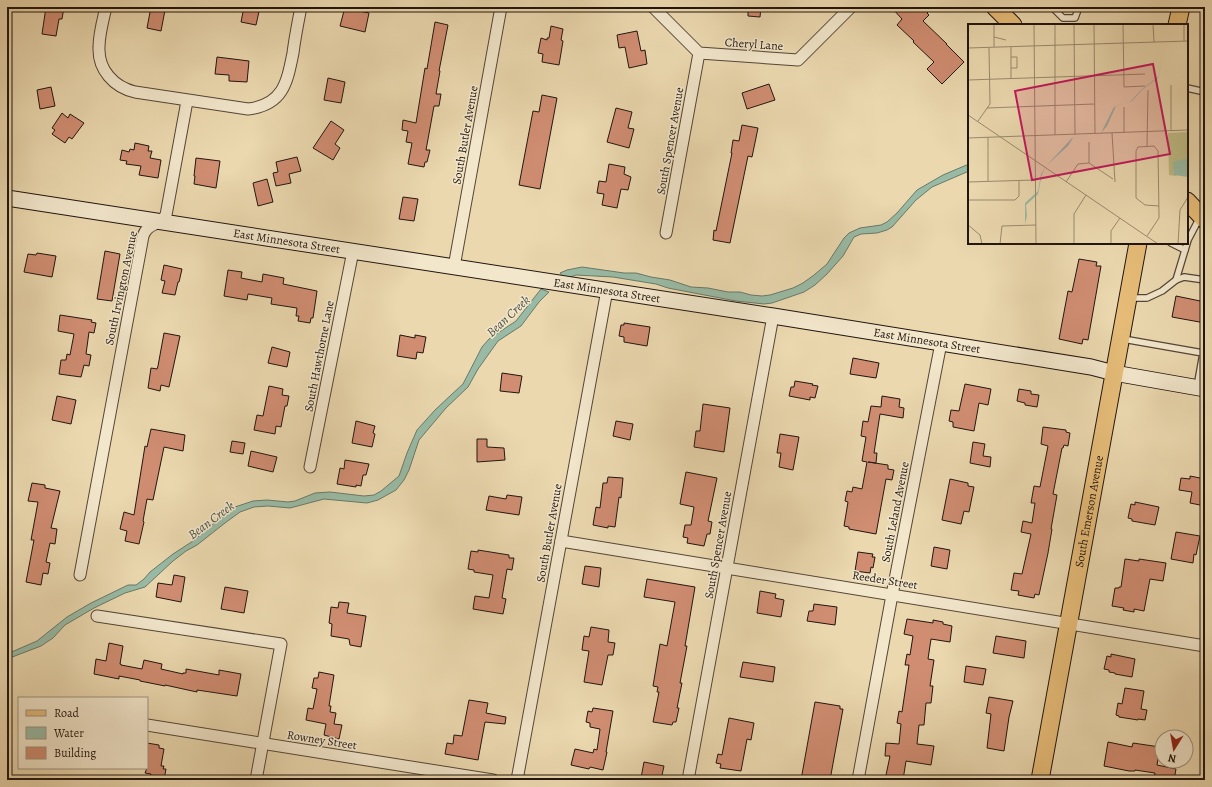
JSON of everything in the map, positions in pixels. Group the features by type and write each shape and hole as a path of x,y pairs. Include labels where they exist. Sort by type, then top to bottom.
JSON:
{"main road":[{"path":"995,7 1012,24"},
{"path":"1178,24 1181,7"},
{"path":"1188,202 1203,217"},
{"name":"South Emerson Avenue","path":"1040,780 1138,244"}],"street":[{"path":"106,7 99,52 101,64 110,79 124,89 130,91 187,101 248,109 259,108 275,98 288,79 301,7"},
{"name":"South Butler Avenue","path":"454,267 501,7"},
{"path":"653,7 699,54"},
{"name":"Cheryl Lane","path":"699,54 798,60 851,7"},
{"name":"South Spencer Avenue","path":"666,233 699,54"},
{"path":"161,222 167,211 187,101"},
{"name":"East Minnesota Street","path":"7,198 773,316 1091,367 1114,373 1201,388"},
{"name":"South Irvington Avenue","path":"80,575 143,236 148,227 161,222"},
{"name":"South Hawthorne Lane","path":"310,467 353,251"},
{"name":"South Butler Avenue","path":"517,780 607,290"},
{"name":"South Spencer Avenue","path":"688,780 773,316"},
{"name":"South Leland Avenue","path":"858,780 941,343"},
{"name":"Reeder Street","path":"561,541 1205,646"},
{"path":"97,616 281,644 256,780"},
{"name":"Rowney Street","path":"148,725 493,780"}],"lane":[{"path":"1052,7 1063,18 1075,18 1079,7"},
{"path":"1188,88 1205,92"},
{"path":"1188,240 1203,217"},
{"path":"1173,244 1185,250"},
{"path":"1176,280 1187,244"},
{"path":"1128,298 1147,298 1162,291 1176,280 1184,277 1205,280"},
{"path":"1121,339 1203,353"},
{"path":"1201,388 1203,353 1205,345"}],"water":[{"path":"968,164 968,171 932,187 916,200 892,227 877,233 861,234 854,237 843,256 815,285 804,292 772,303 764,304 736,301 668,288 656,284 613,277 576,275 565,279 560,273 582,267 624,273 636,273 670,280 691,287 708,288 728,292 740,292 751,295 770,295 793,288 803,283 827,264 849,233 860,228 881,225 887,222 917,190 943,175"},
{"path":"541,289 549,292 539,302 521,326 498,341 478,369 468,387 446,408 419,440 409,470 404,480 396,490 378,500 367,503 324,499 290,508 268,506 254,507 240,512 197,545 173,561 145,587 125,593 94,608 65,625 53,638 41,646 7,659 7,654 37,641 67,617 91,603 128,585 136,585 150,572 193,541 232,508 253,501 295,501 315,493 330,492 364,496 374,495 381,491 399,476 417,430 435,410 463,384 482,347 489,339 516,321"}],"building":[{"path":"46,7 64,7 62,19 59,19 56,36 42,34"},
{"path":"151,7 165,10 161,31 147,28"},
{"path":"244,7 260,7 256,25 241,22"},
{"path":"345,7 360,7 359,11 369,13 365,32 340,26"},
{"path":"748,7 761,7 760,17 748,16"},
{"path":"891,7 933,7 927,13 929,15 923,21 964,62 942,84 927,69 934,62 897,25 902,19"},
{"path":"435,22 448,25 436,94 441,94 439,106 434,106 426,150 430,150 424,167 408,164 412,143 406,142 408,131 402,130 403,120 416,123 425,68 427,69"},
{"path":"551,26 563,29 561,40 563,41 559,65 542,62 543,54 538,53 541,38 547,40 547,38 549,38"},
{"path":"637,31 641,51 645,50 647,64 629,68 625,47 619,48 617,35"},
{"path":"217,57 249,61 247,82 229,81 229,75 215,74"},
{"path":"328,78 345,82 341,103 324,100"},
{"path":"769,84 775,100 747,109 742,93"},
{"path":"51,87 55,106 40,109 37,90"},
{"path":"542,95 557,98 540,189 519,185 533,111 539,112"},
{"path":"616,108 632,112 628,128 634,129 629,148 607,142"},
{"path":"62,113 68,118 70,114 84,123 72,139 69,137 65,143 52,134 55,130 52,128"},
{"path":"331,121 344,130 335,144 340,148 333,160 313,148"},
{"path":"742,125 758,128 752,157 748,156 730,243 713,240 714,230 716,231 732,153 733,140 739,141"},
{"path":"135,143 149,146 148,151 152,151 150,158 161,160 158,178 139,175 141,166 126,164 127,161 120,160 122,150 129,152 130,149 134,150"},
{"path":"297,157 301,171 289,174 291,183 276,186 273,173 278,172 276,162"},
{"path":"196,158 220,161 216,188 194,184"},
{"path":"609,164 625,167 624,174 631,177 628,190 621,189 617,208 602,205 604,194 597,193 599,181 606,182"},
{"path":"267,179 273,202 258,206 253,183"},
{"path":"403,197 418,199 414,221 399,219"},
{"path":"105,251 120,254 112,301 97,299"},
{"path":"37,253 56,256 52,277 24,272 28,254 36,255"},
{"path":"1079,259 1097,262 1096,266 1101,266 1088,340 1083,339 1082,344 1059,339 1068,291 1072,292"},
{"path":"164,265 182,269 175,295 162,293 165,281 161,280"},
{"path":"228,270 242,272 241,278 262,282 263,274 284,278 283,284 317,291 313,318 311,318 310,323 298,321 299,316 296,316 297,308 271,304 272,298 248,294 247,300 224,296"},
{"path":"1176,296 1205,302 1205,323 1172,317"},
{"path":"60,315 92,320 91,322 96,323 94,333 89,332 86,354 91,355 89,366 84,365 81,377 59,374 61,360 66,360 67,354 70,355 74,334 58,331"},
{"path":"624,323 650,327 647,346 624,342 624,337 619,336 621,325 624,325"},
{"path":"164,333 180,336 169,387 161,385 160,391 148,388 151,368 157,369 158,366"},
{"path":"400,335 415,338 415,335 426,337 423,353 417,352 416,359 397,356"},
{"path":"272,347 290,352 287,367 268,363"},
{"path":"853,358 879,363 876,378 850,374"},
{"path":"502,373 522,376 519,393 500,391"},
{"path":"795,381 818,386 815,398 810,397 810,400 789,396 791,387 794,387"},
{"path":"965,384 991,389 988,405 979,403 974,431 953,427 953,422 949,421 951,410 959,411"},
{"path":"269,386 283,389 282,395 289,396 287,406 285,406 281,427 276,426 275,434 254,430 257,415 263,416"},
{"path":"1019,389 1031,391 1031,394 1039,395 1037,407 1025,405 1025,403 1017,401"},
{"path":"57,396 76,400 71,424 52,420"},
{"path":"882,396 900,399 899,407 904,408 903,418 880,414 874,453 877,453 876,463 868,462 888,465 888,469 894,470 892,480 886,479 876,534 849,529 849,527 844,526 848,502 845,501 847,491 852,492 853,487 862,489 867,462 862,461 866,437 861,436 863,421 868,422 871,406 881,407"},
{"path":"703,404 730,408 724,452 694,447 696,431 700,431"},
{"path":"356,421 375,426 372,447 352,443"},
{"path":"616,421 633,424 630,440 613,436"},
{"path":"1043,427 1066,430 1066,432 1070,433 1068,446 1064,445 1062,448 1053,494 1057,495 1048,553 1039,595 1035,594 1034,598 1018,595 1019,591 1011,590 1014,573 1022,574 1031,534 1021,532 1023,521 1032,523 1035,503 1031,503 1034,486 1040,487 1048,446 1041,444"},
{"path":"151,429 185,435 183,451 164,447 153,500 147,499 139,544 125,541 127,531 120,529 124,512 134,515 145,446 147,447"},
{"path":"780,434 799,437 793,470 779,467 781,453 777,453"},
{"path":"477,439 487,439 487,447 504,448 505,460 477,462"},
{"path":"232,441 245,443 243,454 230,452"},
{"path":"973,442 985,444 983,456 991,457 990,467 970,463"},
{"path":"251,451 277,457 273,472 248,466"},
{"path":"345,460 369,464 366,475 363,475 361,486 356,485 356,487 337,484 340,468 344,469"},
{"path":"686,472 717,478 708,521 712,522 710,534 707,534 704,546 687,543 688,538 683,537 685,525 691,525 694,507 680,504"},
{"path":"1190,476 1205,479 1205,506 1190,503 1192,492 1179,490 1181,478 1190,479"},
{"path":"608,477 623,478 621,498 619,497 615,527 608,526 608,528 593,525 596,507 600,508 603,483 607,483"},
{"path":"950,479 968,483 968,486 974,487 969,512 964,511 961,524 942,520"},
{"path":"32,483 45,485 45,488 60,491 51,528 57,529 55,544 50,543 46,562 50,563 48,574 43,573 41,585 26,582 34,540 31,540 38,502 28,501"},
{"path":"507,495 522,497 519,515 486,510 489,496 506,499"},
{"path":"1135,502 1159,507 1155,525 1132,521 1132,519 1128,518 1131,504 1135,505"},
{"path":"1176,532 1200,536 1196,555 1194,554 1193,563 1171,559"},
{"path":"934,547 950,550 947,569 931,566"},
{"path":"478,550 509,555 509,558 514,558 512,570 507,569 502,598 506,599 503,614 473,609 475,596 489,598 493,575 474,572 474,570 468,569 471,551 478,552"},
{"path":"858,552 873,554 872,557 875,557 873,568 871,567 870,573 855,571"},
{"path":"1125,559 1139,561 1139,559 1166,563 1163,581 1150,579 1144,611 1134,609 1134,612 1123,610 1124,608 1112,606 1115,588 1121,587"},
{"path":"585,566 601,568 599,587 582,584"},
{"path":"174,575 185,577 181,602 156,597 158,583 172,585"},
{"path":"647,579 695,587 685,646 687,646 680,683 682,683 677,708 679,708 676,722 673,722 672,725 653,722 659,692 657,692 658,687 653,686 660,644 667,646 675,602 644,597"},
{"path":"225,587 248,591 244,613 221,609"},
{"path":"760,591 776,594 775,598 784,600 781,617 757,613"},
{"path":"339,602 349,603 347,613 366,616 361,647 350,645 349,639 331,636 332,624 329,623 331,607 338,608"},
{"path":"814,604 837,607 835,625 807,621 809,611 813,611"},
{"path":"907,619 933,623 933,620 952,626 950,642 931,639 928,659 934,660 930,686 933,686 931,703 926,703 924,725 919,725 917,744 934,746 931,765 906,761 903,780 885,780 890,756 885,756 886,743 899,744 901,724 897,723 899,711 902,712 909,665 905,665 907,654 910,655 913,636 904,634"},
{"path":"591,627 609,630 608,642 615,643 613,655 608,655 602,685 584,682 589,651 582,650 584,636 589,637"},
{"path":"996,636 1026,641 1024,658 993,653"},
{"path":"109,643 123,646 121,665 142,669 144,660 162,664 161,669 183,674 186,673 186,669 219,675 219,670 241,674 237,696 197,690 197,692 119,676 119,679 94,674 96,659 106,661"},
{"path":"1111,654 1135,659 1132,677 1115,674 1104,669 1107,656 1111,657"},
{"path":"743,662 775,667 773,682 740,677"},
{"path":"966,666 986,669 983,685 964,682"},
{"path":"319,672 334,675 329,706 331,706 330,712 336,713 334,724 342,725 339,739 324,735 326,724 306,720 308,708 313,709 317,689 312,688 314,678 318,678"},
{"path":"1125,688 1144,691 1141,709 1147,710 1145,720 1119,717 1116,715 1118,703 1122,704"},
{"path":"989,697 1013,701 1004,751 987,748 991,714 986,713"},
{"path":"469,700 488,703 486,713 506,717 505,724 485,722 478,760 445,754 447,743 453,744 454,735 462,736"},
{"path":"815,702 840,706 840,709 843,709 830,780 801,780"},
{"path":"593,708 613,711 603,770 571,765 575,749 593,753 594,749 597,750 600,729 590,727 590,723 586,722 588,711 592,712"},
{"path":"729,718 754,723 751,740 747,739 741,771 720,768 721,764 716,763 718,754 722,755"},
{"path":"1108,742 1132,747 1133,743 1154,746 1154,769 1176,769 1174,780 1154,778 1155,773 1135,770 1129,771 1104,766"},
{"path":"148,743 159,745 159,748 164,749 161,766 164,766 163,769 166,769 164,780 149,780 151,774 145,773 148,769"},
{"path":"644,762 664,766 661,780 641,778"}],"water label":[{"name":"Bean Creek","path":"508,316"},
{"name":"Bean Creek","path":"211,520"}]}
